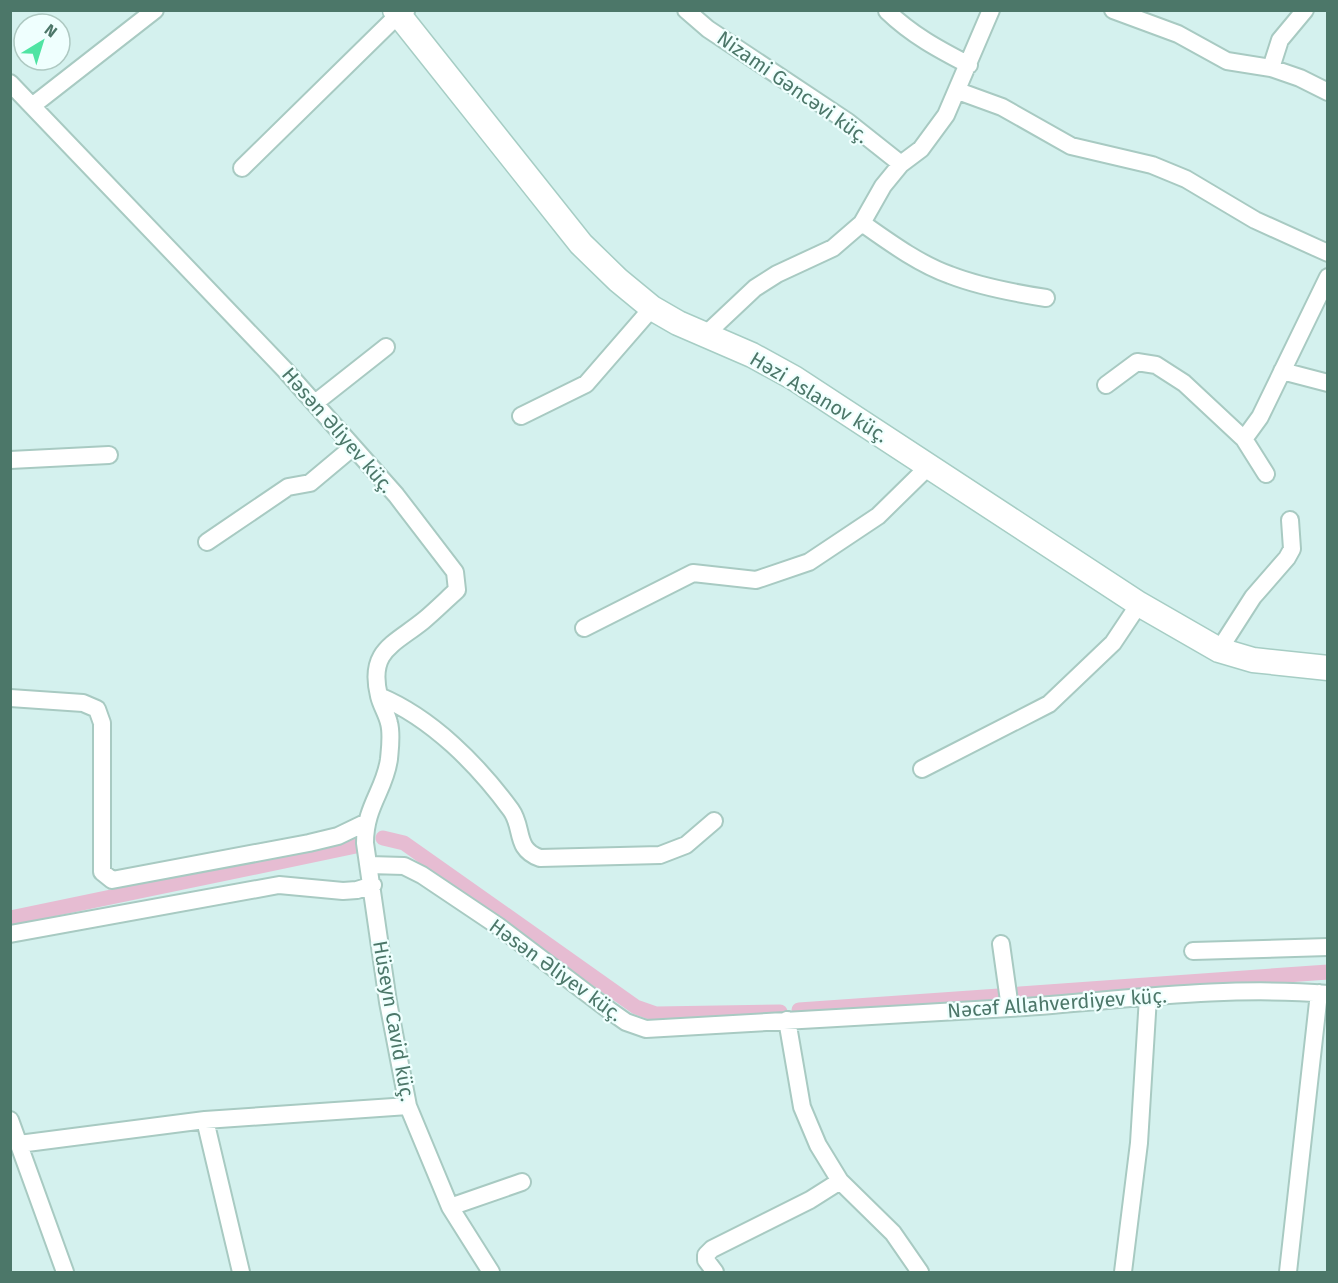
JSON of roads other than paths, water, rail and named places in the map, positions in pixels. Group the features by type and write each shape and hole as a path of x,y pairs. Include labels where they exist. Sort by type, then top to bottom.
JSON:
{"street":[{"path":"32,106 155,10"},
{"name":"Nizami Gəncəvi küç.","path":"686,10 708,28 848,122 901,164"},
{"path":"704,336 755,288 777,274 833,248 862,223 901,164 921,149 934,134 958,91 991,10"},
{"path":"1113,10 1178,34 1227,61 1271,68 1300,78 1328,93"},
{"path":"1271,68 1280,40 1305,10"},
{"path":"887,11 924,42 969,65"},
{"path":"242,168 400,12"},
{"name":"Həzi Aslanov küç.","path":"400,12 581,244 652,308 704,336 752,356 794,378 1139,604 1219,650 1253,660 1328,668"},
{"name":"Həsən Əliyev küç.","path":"10,83 315,403 396,495 455,572 457,590 423,621 392,642 381,654 377,667 379,696 389,723 390,746 388,766 365,823"},
{"path":"958,91 1002,106 1071,146 1152,165 1185,179 1255,220 1328,253"},
{"path":"862,223 899,248 949,275 1001,291 1046,298"},
{"path":"1244,439 1260,417 1328,277"},
{"path":"521,416 586,384 652,308"},
{"path":"315,403 386,347"},
{"path":"1106,385 1137,362 1156,365 1184,383 1244,439 1266,474"},
{"path":"1282,371 1328,382"},
{"path":"207,542 288,487 310,483 353,447"},
{"path":"10,459 109,455"},
{"path":"584,628 656,589 693,573 756,580 808,562 878,516 930,465"},
{"path":"1219,650 1253,597 1292,549 1290,520"},
{"path":"922,769 1049,704 1113,643 1139,604"},
{"path":"379,696 397,703 449,742 484,774 513,813 529,854 540,858 660,855 686,845 714,821"},
{"path":"10,698 83,703 97,709 102,723 102,872 112,880 119,881 309,843 338,836 365,823"},
{"name":"Hüseyn Cavid küç.","path":"365,823 388,1002 408,1106 450,1207 491,1272"},
{"name":"Həsən Əliyev küç.","path":"369,865 404,866 422,875 498,926 626,1022 646,1029 788,1020"},
{"path":"10,934 279,885 350,891 373,885"},
{"path":"1001,944 1010,1008"},
{"path":"1193,951 1328,947"},
{"name":"Nəcəf Allahverdiyev küç.","path":"788,1020 1010,1008 1233,991 1323,994"},
{"path":"1288,1272 1323,994"},
{"path":"1123,1272 1139,1143 1148,997"},
{"path":"788,1020 802,1107 818,1145 840,1180 893,1233 920,1272"},
{"path":"19,1144 205,1120 408,1106"},
{"path":"10,1120 65,1272"},
{"path":"205,1120 240,1272"},
{"path":"715,1272 706,1260 706,1255 712,1249 810,1200 840,1180"},
{"path":"450,1207 522,1182"}],"waterway":[{"path":"383,838 404,843 636,1007 656,1014 780,1012"},
{"path":"10,918 356,846"},
{"path":"1020,994 1328,972"},
{"path":"799,1010 999,996"}]}
